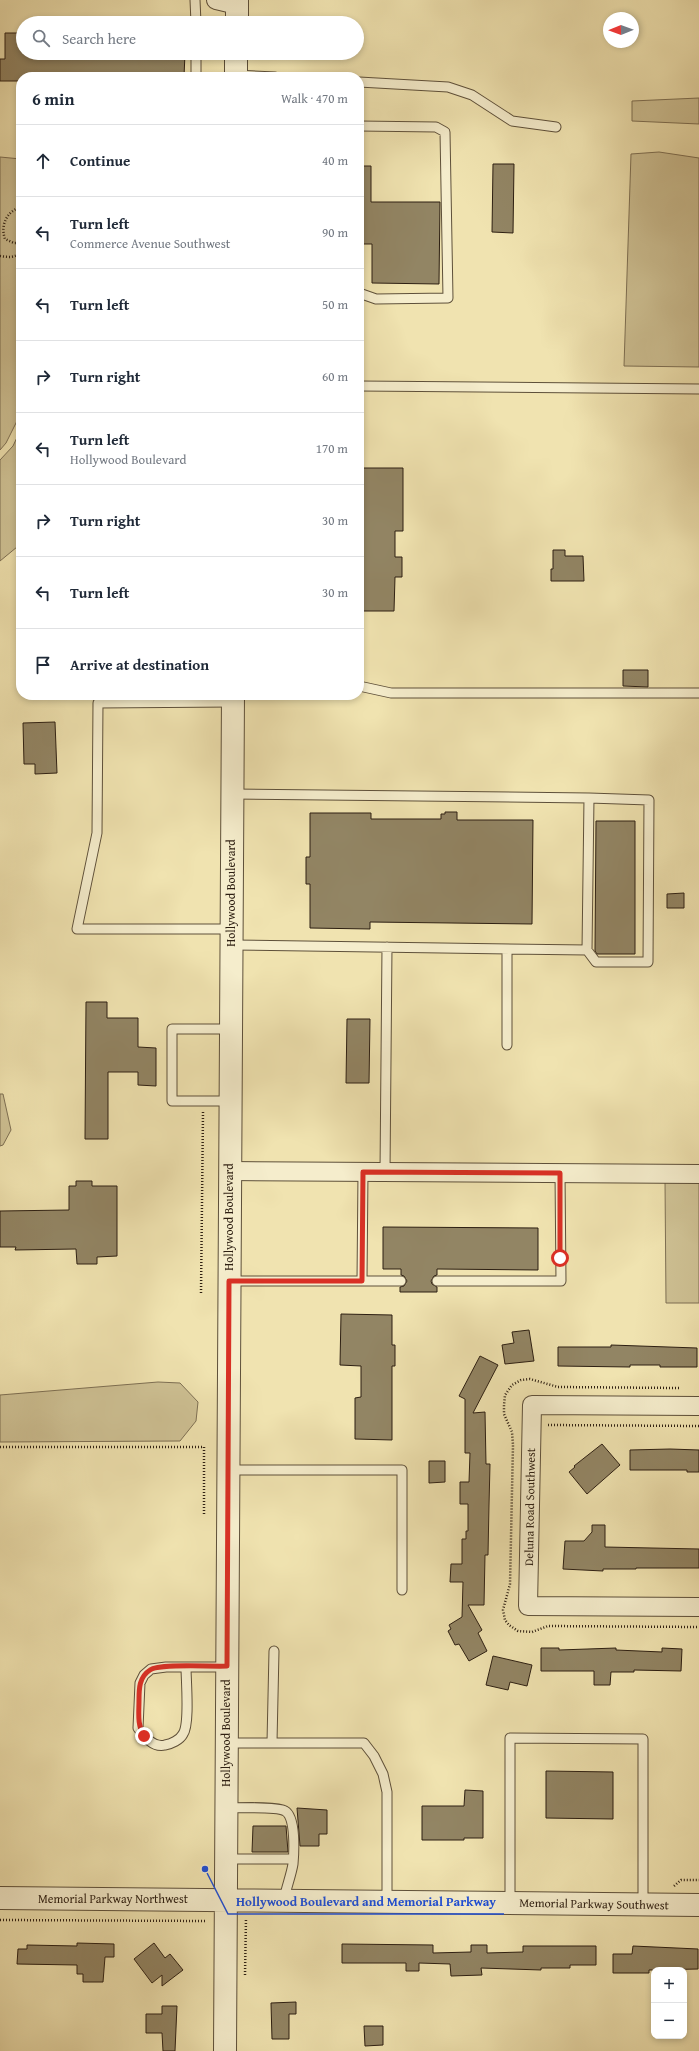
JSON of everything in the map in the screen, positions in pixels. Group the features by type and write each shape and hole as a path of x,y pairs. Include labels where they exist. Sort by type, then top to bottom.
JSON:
{"street":[{"path":"236,60 236,72"},
{"name":"Hollywood Boulevard","path":"225,2051 232,700"},
{"path":"230,1170 699,1174"},
{"name":"Deluna Road Southwest","path":"699,1406 532,1405 528,1606 699,1607"},
{"name":"Memorial Parkway Northwest","path":"0,1898 226,1899"},
{"name":"Memorial Parkway Southwest","path":"226,1899 699,1905"}],"lane":[{"path":"195,0 196,16"},
{"path":"196,60 196,72"},
{"path":"364,82 448,87 472,95 512,121 556,127"},
{"path":"364,126 436,127 445,132 448,298 376,299 364,295"},
{"path":"364,386 699,389"},
{"path":"364,687 391,693 699,693"},
{"path":"198,700 98,703 97,833 77,930 231,937 387,947 587,950"},
{"path":"232,794 589,798 649,800 648,962 596,962 587,950 589,798"},
{"path":"385,1172 387,947"},
{"path":"507,949 507,1045"},
{"path":"230,1101 172,1101 172,1029 231,1029"},
{"path":"362,1281 363,1172"},
{"path":"437,1281 561,1281 560,1173"},
{"path":"229,1281 400,1281"},
{"path":"228,1470 402,1470 402,1590"},
{"path":"272,1742 274,1651"},
{"path":"186,1667 186,1722 183,1735 173,1743 162,1746 152,1743 138,1728 140,1683 144,1675 151,1669 186,1667 227,1666"},
{"path":"510,1903 510,1738 643,1739 643,1904"},
{"path":"226,1743 364,1743 374,1756 383,1774 387,1792 387,1901"},
{"path":"226,1808 285,1811 291,1818 293,1826 293,1859 286,1884 284,1900"},
{"path":"226,1859 293,1859"}],"path":[{"path":"16,209 7,214 3,233 4,239 16,243"},
{"path":"0,256 13,257 16,256"},
{"path":"201,1293 203,1101"},
{"path":"683,1388 558,1387 530,1379 521,1380 512,1385 505,1395 504,1405 504,1414 512,1432 513,1445 510,1584 503,1610 505,1620 510,1625 524,1632 532,1632 548,1626 699,1627"},
{"path":"531,1425 699,1426"},
{"path":"0,1447 204,1447 204,1515"}],"shaded area":[{"path":"699,98 699,124 632,121 632,101"},
{"path":"659,152 699,158 699,367 624,366 631,154"},
{"path":"0,157 16,159 16,423 6,443 0,450"},
{"path":"16,440 16,548 0,561 0,460 13,446"},
{"path":"0,1094 3,1094 11,1130 3,1145 0,1146"},
{"path":"665,1181 699,1182 699,1303 666,1303"},
{"path":"158,1382 180,1383 198,1402 196,1421 180,1441 0,1442 0,1395"}],"building":[{"path":"5,33 16,33 16,60 185,60 184,72 16,72 16,81 0,81 0,59 5,59"},
{"path":"493,164 514,164 513,233 492,232"},
{"path":"364,166 371,166 371,202 440,202 439,284 372,283 372,244 364,244"},
{"path":"364,468 403,468 403,531 395,531 395,557 402,557 402,577 395,577 394,611 364,611"},
{"path":"553,550 565,550 565,556 583,556 584,581 551,581 551,569 553,569"},
{"path":"623,670 648,670 648,687 623,686"},
{"path":"55,722 57,773 35,774 35,764 24,764 23,723"},
{"path":"445,812 457,812 457,820 533,820 532,924 370,922 370,929 310,928 310,884 306,884 306,857 310,857 310,813 371,813 371,819 441,819 441,814 445,814"},
{"path":"596,821 635,821 635,954 597,954 595,951"},
{"path":"684,893 684,908 667,908 667,894"},
{"path":"86,1002 107,1002 107,1018 138,1018 138,1047 156,1048 156,1086 138,1085 138,1072 108,1072 108,1139 85,1139"},
{"path":"347,1019 370,1019 369,1083 346,1083"},
{"path":"76,1181 92,1181 92,1186 117,1186 117,1256 97,1257 97,1264 77,1264 76,1249 15,1250 16,1247 0,1247 0,1211 69,1210 69,1186 76,1186"},
{"path":"383,1227 538,1228 538,1270 437,1269 437,1275 434,1276 431,1281 432,1284 437,1287 437,1292 400,1292 400,1287 404,1286 407,1281 404,1276 401,1275 401,1269 383,1269"},
{"path":"341,1314 392,1315 392,1345 395,1345 395,1366 392,1366 392,1440 355,1439 355,1398 361,1397 361,1366 340,1365"},
{"path":"529,1330 534,1361 505,1364 502,1345 514,1343 512,1332"},
{"path":"611,1345 697,1348 697,1367 660,1367 660,1365 630,1365 630,1367 558,1366 558,1347 611,1347"},
{"path":"480,1356 498,1365 473,1413 485,1412 486,1464 490,1464 488,1555 485,1555 484,1605 468,1605 482,1630 478,1633 487,1651 469,1661 459,1644 455,1645 448,1631 451,1629 449,1625 462,1617 463,1582 450,1582 451,1564 462,1564 462,1539 466,1539 466,1531 468,1531 468,1504 460,1504 460,1482 469,1482 470,1453 465,1453 465,1399 459,1396"},
{"path":"602,1444 620,1465 587,1494 569,1472 575,1467 574,1466"},
{"path":"630,1450 699,1450 699,1472 687,1472 687,1470 630,1470"},
{"path":"429,1461 445,1461 445,1482 429,1483"},
{"path":"592,1525 605,1525 605,1547 699,1549 699,1568 603,1569 603,1571 563,1569 565,1541 584,1541 592,1532"},
{"path":"541,1648 559,1648 559,1650 616,1648 616,1650 662,1652 662,1648 682,1649 681,1671 634,1670 634,1672 611,1672 610,1685 594,1685 594,1671 541,1671"},
{"path":"493,1656 532,1665 527,1686 510,1682 508,1690 486,1685"},
{"path":"546,1771 613,1772 613,1819 546,1818"},
{"path":"465,1790 483,1791 483,1838 464,1838 464,1840 422,1840 422,1806 464,1806"},
{"path":"297,1808 327,1810 327,1834 319,1834 319,1846 300,1846"},
{"path":"253,1826 286,1826 288,1852 252,1852"},
{"path":"77,1943 114,1944 114,1957 105,1957 103,1982 83,1982 83,1974 77,1974 77,1965 17,1964 18,1949 27,1949 27,1945 77,1946"},
{"path":"154,1943 165,1958 170,1954 183,1970 162,1986 162,1975 152,1983 134,1959"},
{"path":"342,1944 433,1945 433,1953 471,1952 471,1945 487,1945 487,1953 523,1952 523,1946 596,1946 596,1965 570,1965 570,1968 541,1968 541,1970 481,1968 482,1975 451,1976 450,1964 419,1963 419,1971 406,1971 406,1963 342,1963"},
{"path":"633,1946 698,1949 698,1969 687,1969 687,1967 651,1967 649,1973 613,1973 613,1954 632,1954"},
{"path":"296,2002 296,2014 289,2014 289,2039 272,2039 271,2003"},
{"path":"162,2006 177,2006 175,2051 163,2051 162,2033 146,2033 146,2014 162,2014"},
{"path":"364,2026 383,2026 383,2045 365,2046"}],"place":[{"name":"Hollywood Boulevard and Memorial Parkway","path":"205,1869"}],"route":[{"path":"144,1736 138,1728 140,1683 144,1675 151,1669 166,1666 227,1666 229,1281 362,1281 363,1172 560,1173 560,1258"}]}
